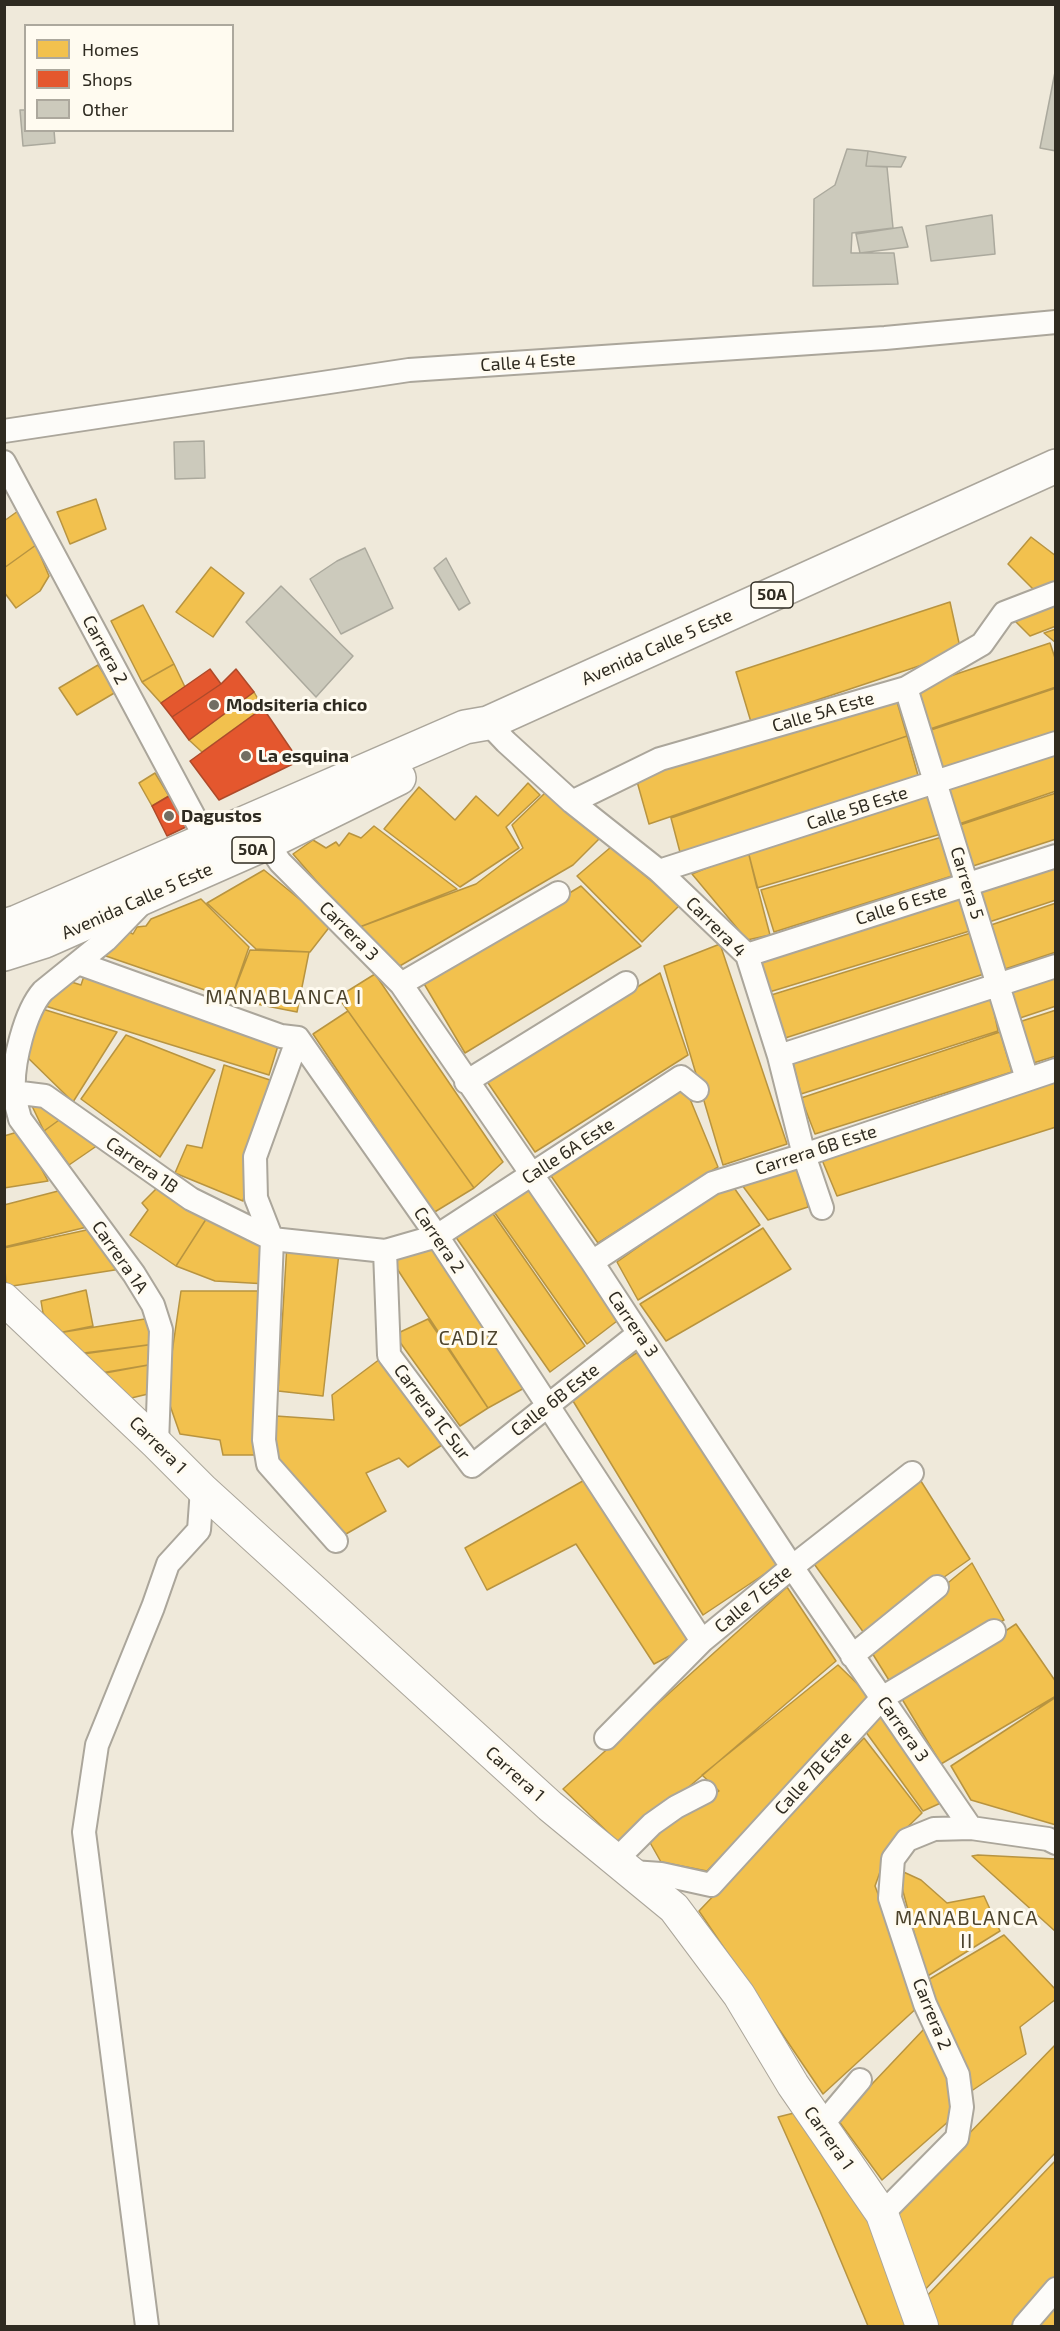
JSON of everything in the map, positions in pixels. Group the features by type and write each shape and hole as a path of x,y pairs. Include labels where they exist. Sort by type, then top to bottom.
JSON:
{"main road":[{"name":"Avenida Calle 5 Este","path":"4,926 465,727 488,723 1049,474"},
{"name":"Avenida Calle 5 Este","path":"4,954 45,941 267,843 472,742 488,723"}],"street":[{"name":"Calle 4 Este","path":"4,431 409,370 885,338 1056,321"},
{"name":"Carrera 2","path":"4,462 206,839"},
{"name":"Calle 5A Este","path":"572,802 660,759 906,688 982,644 1004,613 1056,593"},
{"name":"Carrera 5","path":"906,688 1028,1079"},
{"name":"Carrera 4","path":"488,723 572,802 659,871 747,955 779,1056 804,1155 822,1208"},
{"name":"Calle 5B Este","path":"659,871 1056,743"},
{"name":"Carrera 3","path":"267,843 280,862 401,984 466,1082 592,1262 792,1567 971,1828"},
{"name":"Calle 6 Este","path":"747,955 1056,856"},
{"path":"401,984 558,893"},
{"name":"Carrera 1A","path":"149,895 106,940 35,999 16,1053 14,1092 20,1119 134,1274 153,1305 161,1330 157,1444"},
{"path":"78,963 281,1036 298,1038 255,1157 256,1198 272,1239 264,1440 268,1464 336,1541"},
{"path":"779,1056 1056,966"},
{"path":"466,1082 626,983"},
{"name":"Carrera 2","path":"298,1038 438,1236 702,1641"},
{"name":"Carrera 6B Este","path":"592,1262 713,1183 804,1155 1056,1070"},
{"name":"Calle 6A Este","path":"438,1236 681,1077 697,1090"},
{"name":"Carrera 1B","path":"14,1092 45,1096 191,1199 272,1239 386,1251 438,1236"},
{"name":"Carrera 1C Sur","path":"386,1251 389,1354 472,1466"},
{"name":"Carrera 1","path":"4,1299 202,1489 550,1806 674,1908 733,1986 793,2085 882,2214 922,2326"},
{"name":"Calle 6B Este","path":"472,1466 638,1334"},
{"name":"Calle 7 Este","path":"606,1738 702,1641 912,1473"},
{"path":"147,2326 84,1832 97,1745 168,1564 198,1530 202,1489"},
{"path":"852,1656 937,1587"},
{"name":"Calle 7B Este","path":"624,1866 711,1885 882,1698 994,1631"},
{"path":"624,1866 652,1824 705,1791"},
{"name":"Carrera 2","path":"882,2214 957,2138 962,2107 958,2075 925,2004 890,1899 894,1857 907,1840 934,1829 971,1828"},
{"path":"971,1828 1048,1839 1056,1843"},
{"path":"821,2126 860,2080"},
{"path":"1024,2326 1056,2289"}],"building: Homes":[{"path":"96,499 106,529 70,544 57,512"},
{"path":"18,511 36,545 4,568 4,521"},
{"path":"1031,537 1056,556 1056,585 1036,592 1008,564"},
{"path":"36,545 49,576 40,591 16,608 4,592 4,568"},
{"path":"211,567 244,593 213,637 176,612"},
{"path":"1056,596 1056,626 1030,636 1008,614"},
{"path":"950,602 961,652 751,722 736,672"},
{"path":"143,605 174,664 142,682 111,621"},
{"path":"1056,629 1056,643 1044,633"},
{"path":"1050,643 1056,661 1056,687 924,731 911,689"},
{"path":"174,664 185,687 161,703 142,682"},
{"path":"98,665 116,692 77,715 59,688"},
{"path":"1056,688 1056,734 938,773 925,732"},
{"path":"254,692 263,708 202,752 189,740"},
{"path":"895,695 907,736 649,824 636,778"},
{"path":"907,736 919,779 681,856 671,818"},
{"path":"1056,745 1056,791 959,824 946,782"},
{"path":"155,773 169,796 152,806 139,783"},
{"path":"528,783 540,795 506,827 519,848 460,887 384,829 419,787 455,820 476,796 498,816"},
{"path":"931,788 941,834 757,888 748,851"},
{"path":"546,792 599,839 573,865 398,967 357,928 476,884 523,848 512,825"},
{"path":"1056,793 1056,839 973,866 960,825"},
{"path":"374,826 457,889 357,928 293,854 313,840 326,848 336,842 339,846 349,833 361,838"},
{"path":"942,837 952,876 774,932 761,890"},
{"path":"611,847 680,905 642,942 577,876"},
{"path":"748,851 770,935 747,940 692,874"},
{"path":"1056,861 1056,900 989,922 978,887"},
{"path":"264,870 331,925 310,952 256,949 207,903"},
{"path":"581,886 641,946 465,1053 423,982"},
{"path":"962,890 973,930 766,993 757,956"},
{"path":"201,899 249,947 231,999 103,955 127,931 133,934 137,927 146,926 151,919"},
{"path":"1056,903 1056,952 1002,970 988,926"},
{"path":"971,933 984,974 779,1040 768,996"},
{"path":"720,944 787,1144 723,1165 664,966"},
{"path":"250,950 309,952 297,1012 231,999"},
{"path":"1056,971 1056,1006 1017,1019 1005,988"},
{"path":"660,973 688,1055 535,1152 486,1080"},
{"path":"375,974 503,1162 474,1188 338,997"},
{"path":"84,976 281,1036 269,1075 42,1005 65,980 81,985"},
{"path":"990,992 998,1031 801,1094 791,1056"},
{"path":"36,1007 117,1032 73,1102 24,1054"},
{"path":"1056,1010 1056,1056 1030,1064 1016,1023"},
{"path":"348,1011 474,1188 433,1213 313,1034"},
{"path":"1000,1032 1012,1072 815,1134 801,1098"},
{"path":"126,1035 215,1070 160,1157 81,1099"},
{"path":"224,1065 270,1080 243,1201 175,1173 187,1145 202,1148"},
{"path":"1056,1078 1056,1127 837,1196 820,1155"},
{"path":"683,1082 718,1167 598,1243 549,1173"},
{"path":"46,1099 66,1115 44,1131 32,1106"},
{"path":"66,1115 101,1143 69,1165 44,1131"},
{"path":"21,1131 48,1181 4,1188 4,1136"},
{"path":"799,1161 808,1207 768,1220 739,1181"},
{"path":"525,1180 621,1318 587,1344 490,1206"},
{"path":"730,1182 760,1225 638,1300 617,1262"},
{"path":"162,1183 210,1213 176,1266 130,1235 148,1210 142,1203"},
{"path":"62,1190 87,1227 4,1247 4,1205"},
{"path":"489,1208 585,1346 550,1372 453,1233"},
{"path":"210,1213 270,1240 267,1284 215,1281 176,1266"},
{"path":"763,1228 791,1269 666,1341 640,1304"},
{"path":"91,1229 121,1269 6,1287 4,1248"},
{"path":"428,1243 526,1387 488,1408 392,1261"},
{"path":"287,1244 339,1253 323,1396 278,1391"},
{"path":"86,1290 93,1326 58,1333 43,1313 41,1301"},
{"path":"181,1291 260,1291 258,1455 223,1455 220,1440 180,1434 166,1394"},
{"path":"151,1318 155,1344 76,1354 58,1333"},
{"path":"428,1319 488,1408 460,1426 397,1338 396,1334"},
{"path":"155,1344 154,1364 89,1375 83,1354"},
{"path":"638,1352 781,1563 703,1615 570,1396"},
{"path":"380,1359 442,1445 408,1467 399,1458 366,1473 386,1511 346,1534 272,1469 276,1416 334,1420 332,1395"},
{"path":"154,1364 148,1394 123,1400 100,1374"},
{"path":"588,1478 696,1642 654,1664 576,1544 487,1590 465,1548"},
{"path":"919,1478 970,1559 864,1633 812,1561"},
{"path":"972,1563 1004,1620 892,1685 869,1648"},
{"path":"787,1587 836,1661 621,1845 563,1789"},
{"path":"1016,1624 1056,1682 1056,1696 941,1764 902,1699"},
{"path":"838,1665 873,1699 707,1871 661,1862 648,1839 719,1791 702,1775"},
{"path":"1056,1697 1056,1825 971,1800 951,1766"},
{"path":"882,1711 943,1802 923,1811 863,1728"},
{"path":"864,1738 922,1813 890,1844 875,1886 920,2005 823,2094 699,1911"},
{"path":"972,1856 1056,1859 1056,1932"},
{"path":"897,1869 921,1880 947,1903 984,1896 1000,1931 926,1977"},
{"path":"1004,1935 1056,1990 1056,1999 1020,2027 1026,2054 967,2094 928,1980"},
{"path":"924,2029 953,2086 950,2120 882,2180 838,2120"},
{"path":"1056,2044 1056,2152 919,2296 893,2212"},
{"path":"802,2111 865,2206 913,2326 868,2326 778,2117"},
{"path":"1056,2160 1056,2275 1011,2326 934,2326 923,2300"},
{"path":"1056,2298 1056,2326 1031,2326"}],"building: Shops":[{"path":"210,669 221,684 172,717 161,703"},
{"name":"Modsiteria chico","path":"236,669 254,692 189,740 172,717 221,684"},
{"name":"La esquina","path":"263,708 299,761 219,800 190,761"},
{"name":"Dagustos","path":"169,796 188,826 167,836 152,806"}],"building: Other":[{"path":"1056,67 1056,151 1040,148"},
{"path":"20,110 24,110 24,132 54,132 55,143 23,146"},
{"path":"847,149 868,151 866,166 887,167 893,228 852,233 851,253 894,253 898,284 813,286 814,199 835,185"},
{"path":"868,151 906,157 901,167 866,166"},
{"path":"992,215 995,254 931,261 926,226"},
{"path":"902,227 908,247 860,253 856,234"},
{"path":"204,441 205,478 175,479 174,442"},
{"path":"365,548 393,608 341,634 310,579 337,561"},
{"path":"446,558 470,603 459,610 434,568"},
{"path":"281,586 353,656 316,697 246,622"}],"place":[{"name":"Modsiteria chico","path":"214,705"},
{"name":"La esquina","path":"246,756"},
{"name":"Dagustos","path":"169,816"}],"district":[{"name":"MANABLANCA I","path":"284,997"},
{"name":"CADIZ","path":"469,1338"},
{"name":"MANABLANCA II","path":"967,1930"}]}
